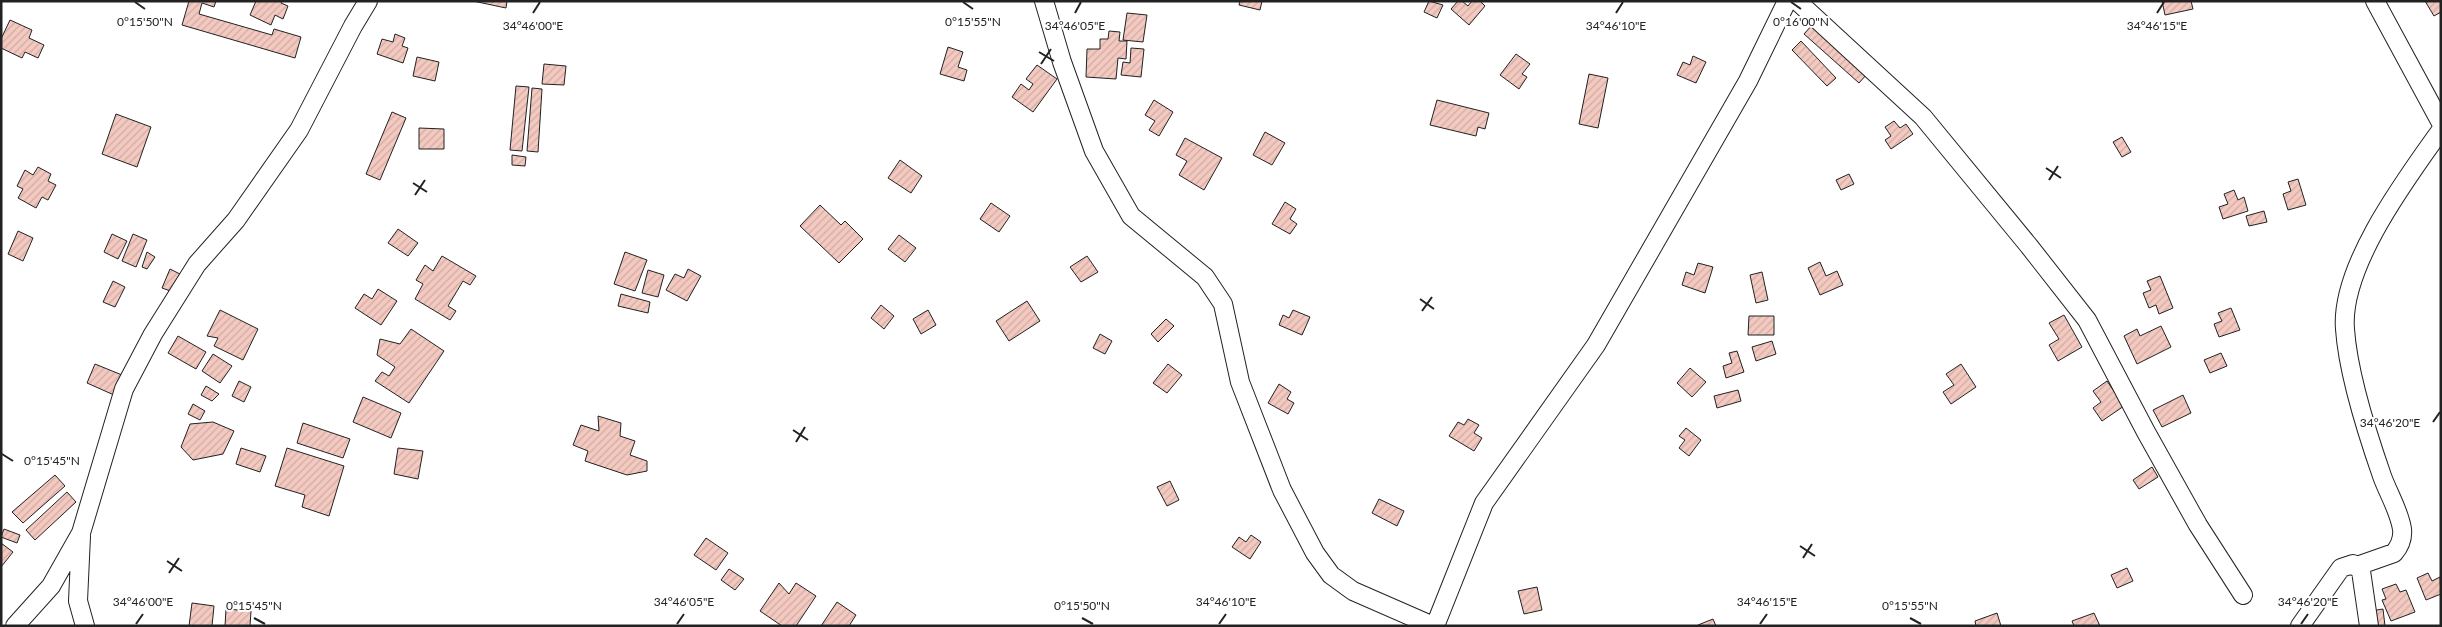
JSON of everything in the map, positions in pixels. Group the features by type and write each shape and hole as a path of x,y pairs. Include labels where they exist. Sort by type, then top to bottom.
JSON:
{"street":[{"path":"15,626 52,586 81,533 124,388 149,342 197,264 236,220 299,130 368,1"},
{"path":"1044,1 1062,62 1094,151 1131,216 1205,277 1223,304 1240,382 1282,490 1314,553 1331,575 1353,592 1434,626 1484,503 1596,345 1748,81 1787,1"},
{"path":"1796,1 1923,117 2029,246 2081,313 2194,517 2242,595"},
{"path":"2375,1 2441,123"},
{"path":"2300,626 2341,568 2349,564 2357,566 2394,553 2401,542 2400,520 2382,476 2351,368 2344,328 2346,302 2368,244 2416,165 2441,130"},
{"path":"81,533 78,601 85,626"},
{"path":"2357,566 2361,571 2369,626"}],"building":[{"path":"189,1 216,1 214,7 202,3 199,14 272,35 274,29 301,37 295,58 182,25"},
{"path":"256,1 282,1 281,3 288,6 283,19 275,15 271,25 250,15"},
{"path":"473,1 507,1 506,8"},
{"path":"1240,1 1262,1 1260,10 1239,5"},
{"path":"1429,1 1443,5 1437,18 1424,12"},
{"path":"1458,1 1462,1 1468,6 1472,1 1480,1 1485,6 1469,25 1451,9"},
{"path":"2162,1 2191,1 2193,9 2165,15"},
{"path":"2425,1 2441,1 2441,12 2434,16"},
{"path":"1127,13 1147,15 1143,42 1123,40"},
{"path":"10,20 32,30 29,38 44,45 38,58 25,52 22,58 1,48 1,39"},
{"path":"1812,25 1867,74 1859,83 1804,34"},
{"path":"1109,31 1120,32 1119,41 1127,41 1126,59 1118,58 1116,79 1086,77 1087,49 1100,49 1100,39 1108,39"},
{"path":"395,34 405,38 402,46 408,48 403,63 377,54 382,39 393,42"},
{"path":"1801,41 1836,78 1827,86 1792,50"},
{"path":"948,47 963,52 958,67 967,70 964,81 940,74"},
{"path":"1131,48 1144,49 1141,77 1121,75 1123,62 1130,63"},
{"path":"1516,54 1530,64 1522,74 1527,77 1519,89 1500,75"},
{"path":"1693,56 1706,62 1696,83 1677,75 1683,62 1690,65"},
{"path":"417,57 439,62 435,81 413,76"},
{"path":"544,64 566,66 564,85 542,84"},
{"path":"1037,65 1057,79 1033,112 1012,97 1021,84 1029,90 1033,84 1026,79"},
{"path":"1589,74 1608,78 1598,128 1579,124"},
{"path":"516,86 529,87 522,151 510,150"},
{"path":"532,88 542,89 538,152 527,151"},
{"path":"1154,100 1173,112 1159,136 1149,130 1155,121 1145,115"},
{"path":"1437,100 1489,113 1485,129 1478,127 1476,136 1430,125"},
{"path":"392,112 406,118 380,180 366,174"},
{"path":"116,114 151,127 137,167 102,154"},
{"path":"1894,121 1900,128 1906,124 1913,134 1891,149 1885,140 1891,136 1885,127"},
{"path":"419,128 444,129 444,149 419,149"},
{"path":"1265,132 1285,143 1272,165 1253,155"},
{"path":"2122,137 2131,152 2122,157 2113,142"},
{"path":"1185,138 1222,158 1204,190 1179,175 1187,161 1176,155"},
{"path":"512,155 526,157 525,166 512,165"},
{"path":"900,160 922,176 911,193 888,178"},
{"path":"38,167 51,174 48,181 56,185 48,200 42,197 36,208 18,198 23,189 17,186 25,170 33,175"},
{"path":"1849,174 1854,184 1841,190 1836,180"},
{"path":"2298,179 2306,205 2288,210 2283,194 2291,191 2288,182"},
{"path":"2234,190 2238,200 2244,197 2248,211 2223,219 2219,207 2228,204 2224,194"},
{"path":"1285,202 1296,209 1290,219 1297,224 1290,234 1272,224"},
{"path":"991,203 1010,216 999,232 980,219"},
{"path":"820,205 841,225 845,221 863,239 839,263 800,226"},
{"path":"2264,211 2267,222 2249,226 2246,216"},
{"path":"398,229 418,243 408,256 388,243"},
{"path":"18,231 33,238 23,261 8,254"},
{"path":"112,234 127,241 118,259 104,252"},
{"path":"133,234 147,240 136,267 122,261"},
{"path":"899,235 916,248 905,262 888,249"},
{"path":"147,252 155,257 147,269 142,267"},
{"path":"625,252 647,260 635,291 614,284"},
{"path":"442,256 476,276 470,285 463,281 448,306 456,311 450,320 415,299 423,284 416,280 425,265 433,271"},
{"path":"1087,256 1098,272 1081,282 1070,267"},
{"path":"1820,262 1826,276 1837,271 1843,285 1820,295 1808,268"},
{"path":"1698,263 1713,267 1705,293 1682,285 1686,272 1694,275"},
{"path":"170,269 180,274 173,292 162,288"},
{"path":"688,269 701,276 687,301 666,290 675,274 684,278"},
{"path":"648,270 664,275 658,297 642,293"},
{"path":"1762,272 1768,300 1756,303 1750,275"},
{"path":"2160,276 2173,308 2159,314 2156,305 2149,308 2143,293 2151,290 2147,281"},
{"path":"113,281 125,287 115,307 103,302"},
{"path":"378,289 397,301 381,325 355,308 364,294 372,299"},
{"path":"621,294 650,302 648,313 618,306"},
{"path":"1027,301 1040,321 1009,341 996,321"},
{"path":"881,305 894,316 884,329 871,318"},
{"path":"2231,308 2240,330 2219,337 2214,324 2222,321 2218,313"},
{"path":"220,310 258,329 243,360 214,346 218,338 207,336"},
{"path":"928,310 936,325 921,334 913,319"},
{"path":"1293,310 1310,317 1302,335 1279,325 1283,315 1289,318"},
{"path":"2064,315 2082,347 2058,361 2049,345 2059,339 2049,323"},
{"path":"1749,316 1774,316 1774,335 1748,335"},
{"path":"1166,319 1174,326 1158,342 1151,334"},
{"path":"2161,326 2171,347 2137,364 2124,336 2137,329 2140,336"},
{"path":"411,329 444,351 409,403 375,381 382,372 389,376 395,367 377,355 380,339 400,344"},
{"path":"1100,334 1112,341 1105,354 1093,348"},
{"path":"178,336 206,352 196,369 168,353"},
{"path":"1772,341 1776,354 1756,361 1752,347"},
{"path":"1737,351 1744,372 1726,378 1723,366 1732,363 1729,353"},
{"path":"2221,353 2227,366 2210,373 2204,360"},
{"path":"213,354 232,366 220,383 202,371"},
{"path":"95,364 122,375 114,395 87,383"},
{"path":"1168,364 1182,375 1167,393 1153,383"},
{"path":"1961,364 1976,387 1951,404 1943,392 1954,385 1946,374"},
{"path":"1690,368 1706,382 1692,397 1677,383"},
{"path":"239,381 251,387 244,402 232,396"},
{"path":"2107,381 2124,406 2102,421 2093,408 2101,402 2093,391"},
{"path":"1279,384 1291,392 1287,399 1294,403 1288,414 1268,403"},
{"path":"206,386 219,394 212,401 201,395"},
{"path":"1738,390 1741,401 1717,408 1714,396"},
{"path":"2183,395 2191,413 2162,427 2153,410"},
{"path":"363,397 401,413 391,438 353,422"},
{"path":"193,404 205,411 200,420 188,414"},
{"path":"598,416 621,423 620,436 635,441 630,455 647,461 647,471 627,475 585,461 588,451 573,445 581,425 599,431"},
{"path":"1468,419 1479,425 1474,433 1482,438 1474,451 1449,436 1458,422 1464,425"},
{"path":"213,422 234,431 223,454 193,460 181,447 190,424"},
{"path":"303,423 350,439 343,458 297,443"},
{"path":"1686,428 1701,440 1689,456 1679,448 1685,440 1679,436"},
{"path":"241,448 266,456 260,472 236,464"},
{"path":"287,448 344,466 329,516 302,507 305,495 275,486"},
{"path":"398,448 423,451 418,479 394,474"},
{"path":"2152,467 2158,477 2139,489 2133,480"},
{"path":"55,475 65,486 23,523 12,512"},
{"path":"1170,481 1179,500 1167,506 1157,487"},
{"path":"67,492 76,502 35,540 26,530"},
{"path":"1379,499 1404,511 1397,526 1372,513"},
{"path":"4,529 20,535 17,543 1,537"},
{"path":"1251,535 1261,542 1250,559 1232,547 1239,537 1246,542"},
{"path":"706,538 728,553 716,570 694,555"},
{"path":"1,543 13,552 1,567"},
{"path":"2127,568 2133,581 2117,588 2111,575"},
{"path":"729,569 744,579 735,590 721,580"},
{"path":"2428,573 2432,581 2440,577 2441,594 2426,600 2417,578"},
{"path":"779,583 789,594 796,583 816,596 796,626 782,626 760,611"},
{"path":"2396,584 2400,592 2406,590 2415,612 2391,621 2382,600 2386,599 2382,589"},
{"path":"1537,587 1542,610 1524,614 1518,591"},
{"path":"837,602 856,615 849,626 821,626"},
{"path":"192,603 214,606 212,626 189,626"},
{"path":"226,609 251,611 250,626 225,626"},
{"path":"2383,609 2385,626 2374,626 2371,611"},
{"path":"1997,613 2001,626 1976,626 1975,621"},
{"path":"2094,613 2100,626 2074,626 2072,621"},
{"path":"1713,619 1716,626 1698,626 1698,625"}]}
